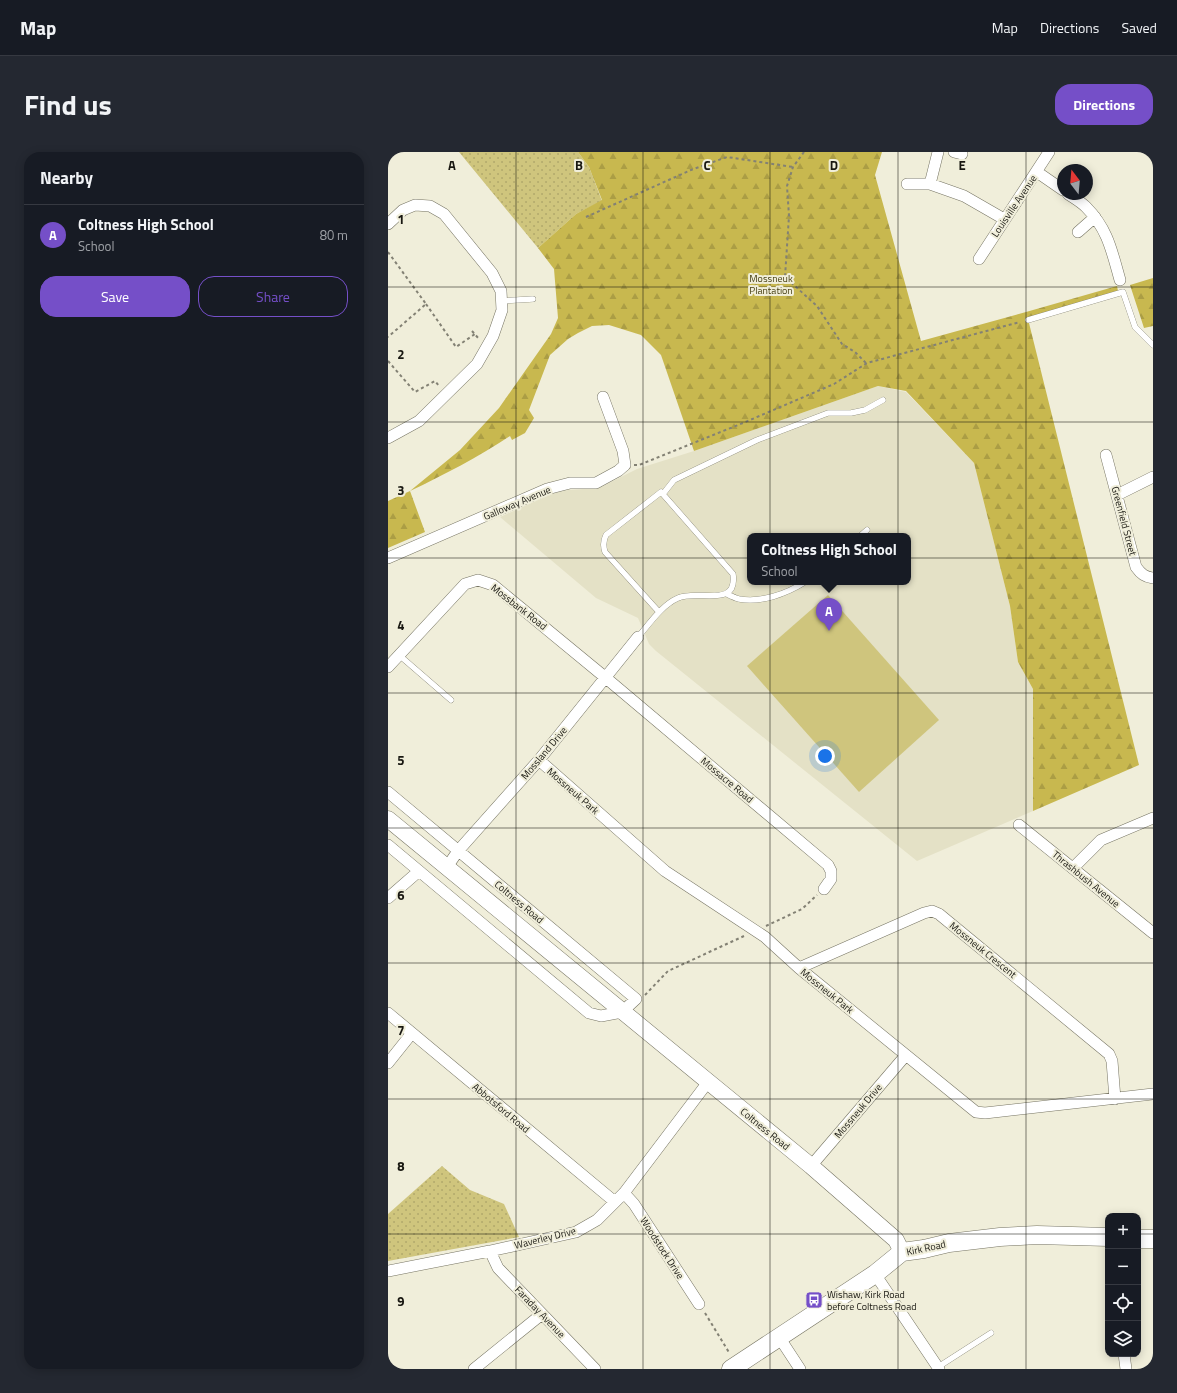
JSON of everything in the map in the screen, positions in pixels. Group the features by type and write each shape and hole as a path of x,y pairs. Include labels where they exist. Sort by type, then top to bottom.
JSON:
{"main road":[{"name":"Kirk Road","path":"734,1367 875,1274 902,1252 949,1243 1000,1238 1051,1235 1105,1240"},
{"path":"1141,1238 1153,1239"}],"street":[{"path":"930,184 938,152"},
{"name":"Louisville Avenue","path":"979,259 1049,152"},
{"path":"1037,172 1057,186"},
{"path":"907,184 930,184 964,196 1004,219"},
{"path":"1077,200 1086,206 1103,227 1120,280"},
{"path":"388,224 403,210 415,205 430,206 444,214 492,272 502,291 502,310 493,336 477,364 419,421 388,438"},
{"path":"1078,232 1095,217"},
{"path":"603,398 623,451 625,465"},
{"name":"Greenfield Street","path":"1106,455 1136,567 1141,574 1148,578 1153,578"},
{"name":"Galloway Avenue","path":"388,558 546,489 570,483 596,483 618,471 625,465"},
{"path":"1117,496 1153,476"},
{"name":"Mossbank Road","path":"388,667 465,584 478,580 493,585 606,678"},
{"name":"Mossland Drive","path":"447,867 458,852 539,760 638,636"},
{"name":"Mossacre Road","path":"606,678 828,865 831,871 831,879 824,889"},
{"name":"Mossneuk Park","path":"539,760 665,872 765,937 799,968 976,1112 985,1113 1153,1094"},
{"name":"Coltness Road","path":"388,792 458,852 636,999"},
{"path":"1073,868 1101,840 1153,818"},
{"name":"Coltness Road","path":"388,819 811,1166 896,1240 902,1252"},
{"name":"Thrashbush Avenue","path":"1019,825 1153,933"},
{"path":"388,845 589,1013 601,1016 622,1012 636,999"},
{"path":"388,898 419,871"},
{"name":"Mossneuk Crescent","path":"799,968 924,913 932,911 939,914 1109,1054 1112,1061 1115,1099"},
{"name":"Abbotsford Road","path":"388,1013 615,1202"},
{"path":"388,1063 412,1033"},
{"name":"Mossneuk Drive","path":"811,1166 906,1055"},
{"name":"Waverley Drive","path":"388,1271 576,1232 598,1220 624,1194 708,1082"},
{"name":"Woodstock Drive","path":"624,1194 634,1204 699,1304"},
{"name":"Faraday Avenue","path":"490,1251 498,1268 595,1369"},
{"path":"875,1274 938,1368"},
{"path":"474,1369 542,1314"},
{"path":"779,1337 800,1369"},
{"path":"1124,1357 1126,1369"}],"lane":[{"path":"1028,320 1123,292 1135,327 1153,345"},
{"path":"502,301 533,299"},
{"path":"659,612 605,552 603,547 606,535 662,492 663,494 674,480 757,440 828,413 851,413 865,410 883,400"},
{"path":"638,636 670,602 688,595 721,596 727,594 733,589 733,574 663,494"},
{"path":"864,533 867,530"},
{"path":"727,594 738,599 752,600 774,596 796,588 800,585"},
{"path":"399,655 451,700"},
{"path":"938,1368 991,1333"}],"path":[{"path":"804,152 793,167 787,186 789,216 785,277 817,306 842,344 855,352 867,363"},
{"path":"586,217 692,170 727,157 793,167"},
{"path":"388,252 456,347 475,334"},
{"path":"388,337 426,304"},
{"path":"625,465 639,465 743,423 834,384 867,363 1028,320"},
{"path":"388,361 415,392 435,381 445,395"},
{"path":"636,999 646,995 668,971 802,909 824,889"},
{"path":"699,1304 734,1367"}],"shaded area":[{"path":"459,152 578,152 589,167 602,201 576,214 538,248"},
{"path":"878,386 906,392 974,463 1010,606 1018,662 1033,689 1033,811 917,861 656,651 649,644 638,618 596,598 500,517 551,494 568,490 599,488 637,469 694,451"},
{"path":"828,595 939,720 859,792 747,666"},
{"path":"442,1166 470,1190 504,1204 519,1237 388,1261 388,1214"}],"green space":[{"name":"Mossneuk Plantation","path":"578,152 882,152 875,175 921,341 1117,286 1118,291 1028,319 1139,765 1033,811 1033,689 1018,662 1010,606 974,463 906,391 878,386 694,451 661,355 641,335 609,325 592,326 568,339 550,355 529,410 534,418 525,433 512,440 510,436 461,465 410,491 460,450 499,408 551,334 558,318 554,269 538,248 576,214 602,200 589,167"},
{"path":"1153,278 1153,326 1144,328 1130,285"},
{"path":"410,491 425,532 388,548 388,501"}],"place":[{"name":"Coltness High School","path":"829,631"},
{"name":"Wishaw, Kirk Road before Coltness Road","path":"814,1300"}]}
